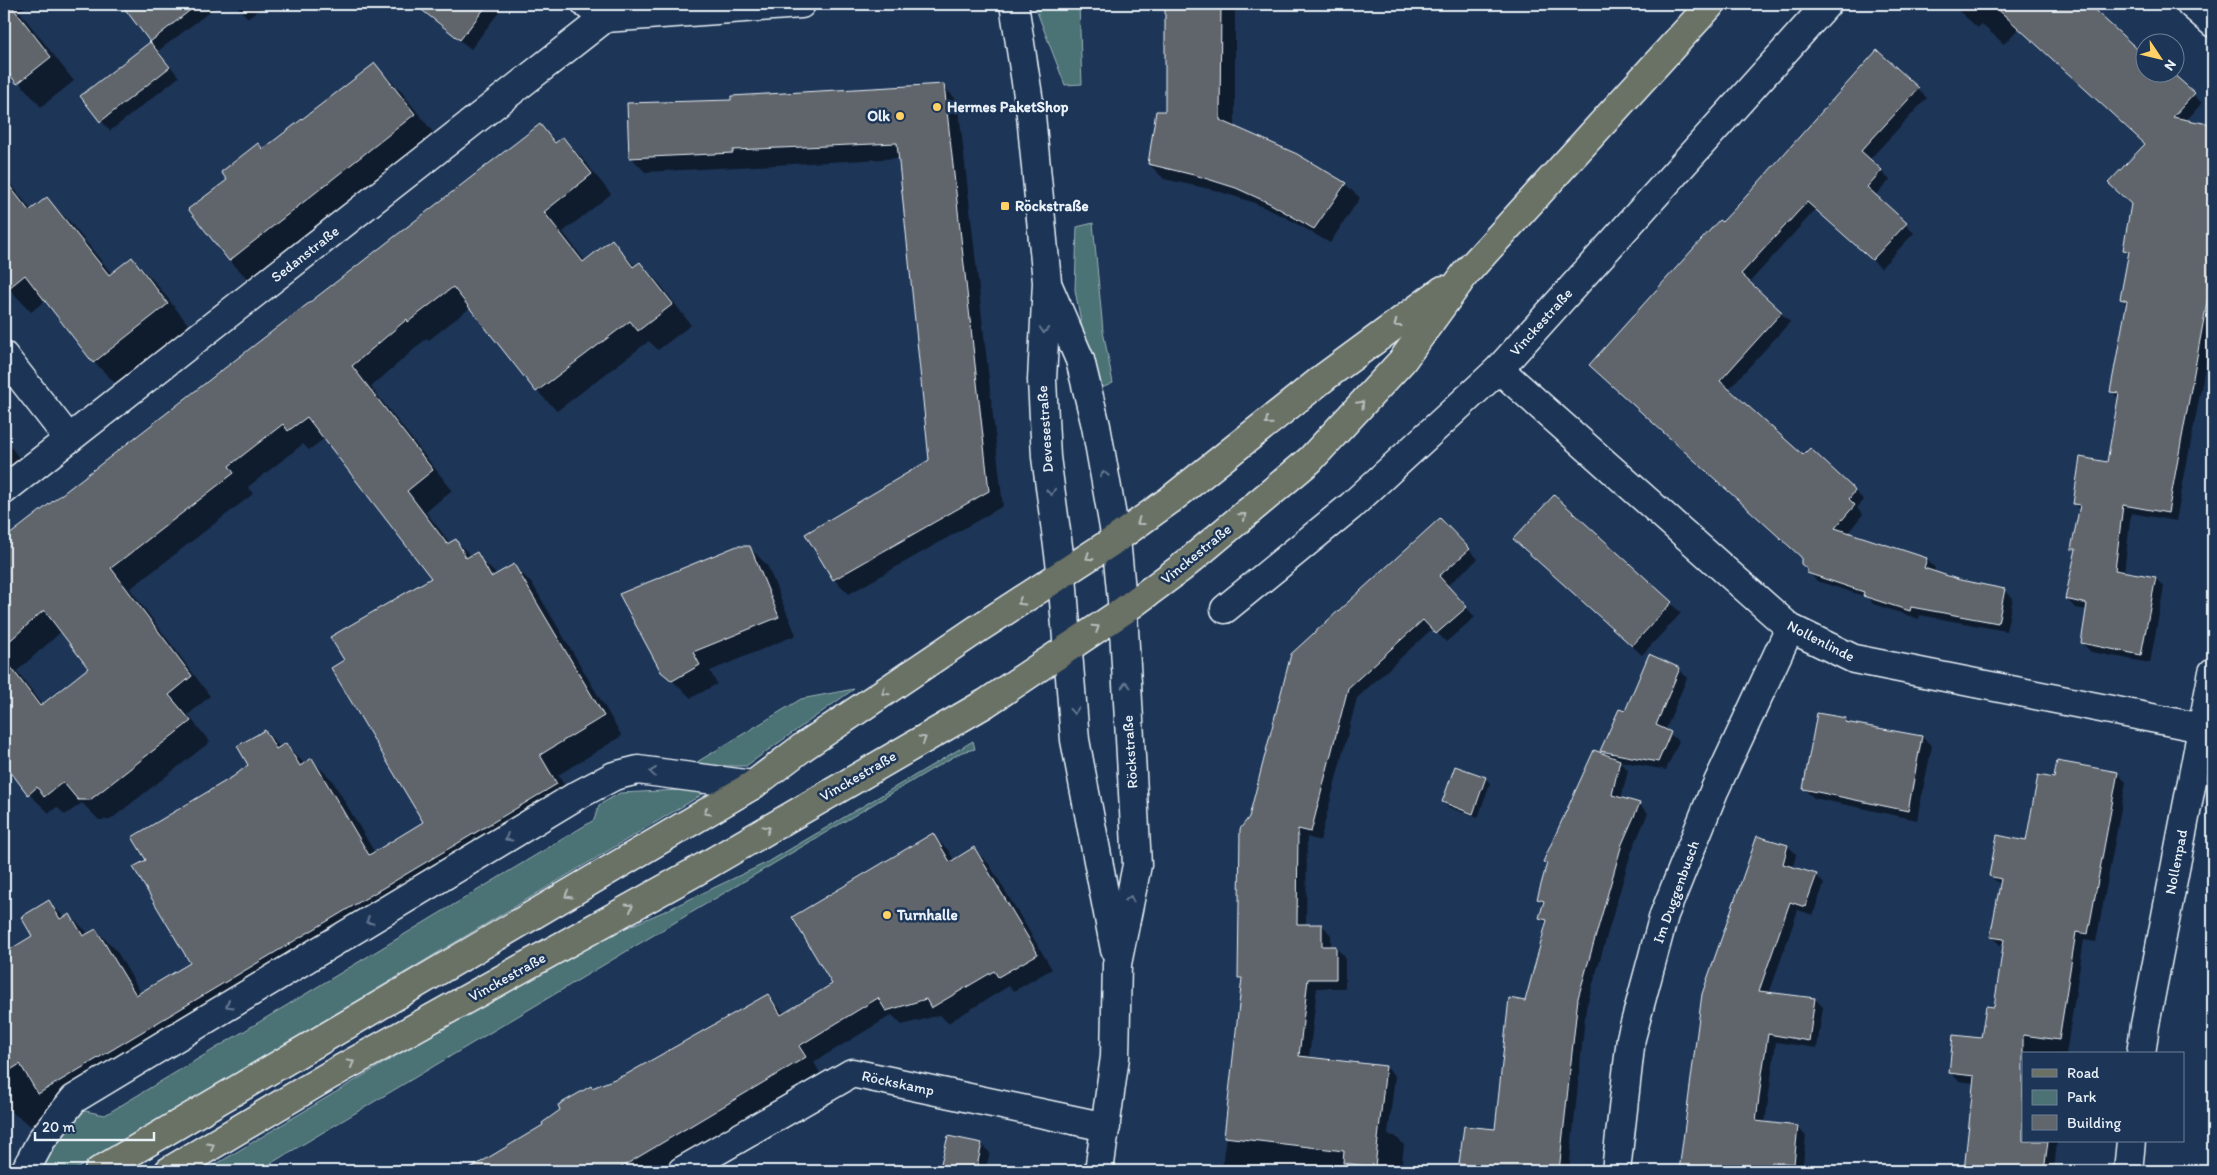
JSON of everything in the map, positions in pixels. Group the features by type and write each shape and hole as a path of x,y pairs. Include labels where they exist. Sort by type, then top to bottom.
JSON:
{"main road":[{"name":"Vinckestraße","path":"169,1171 330,1075 695,872 986,703 1123,611 1181,568 1310,460 1402,361 1465,274 1712,4"},
{"name":"Vinckestraße","path":"99,1171 753,785 803,747 1116,539 1170,500 1326,376 1465,274"}],"street":[{"path":"595,11 801,4"},
{"name":"Devesestraße","path":"1014,4 1031,115 1047,282 1042,389 1046,457 1062,576"},
{"name":"Vinckestraße","path":"1225,609 1351,506 1499,369 1827,4"},
{"path":"2191,4 2213,23"},
{"name":"Sedanstraße","path":"4,490 595,11"},
{"name":"Devesestraße","path":"1047,282 1080,360 1096,426 1116,539"},
{"path":"4,356 69,439"},
{"name":"Nollenlinde","path":"1499,369 1790,628 1854,659 2202,728"},
{"name":"Röckstraße","path":"1099,1171 1115,1057 1117,964 1137,865 1123,611 1116,539"},
{"name":"Röckstraße","path":"1062,576 1076,740 1117,964"},
{"name":"Im Duggenbusch","path":"1616,1171 1631,1038 1664,915 1714,791 1790,628"},
{"name":"Nollenpad","path":"2141,1052 2213,672"},
{"path":"25,1171 42,1139 74,1099 576,796 614,776 638,770 753,785"},
{"name":"Röckskamp","path":"682,1171 852,1073 1106,1127"},
{"path":"2128,1171 2131,1142"}],"green space":[{"path":"1034,4 1079,4 1082,84 1065,85"},
{"path":"1093,223 1103,331 1113,383 1102,388 1085,344 1075,290 1077,227"},
{"path":"854,689 746,766 697,766 697,762 801,699"},
{"path":"973,741 975,749 962,752 934,768 258,1171 205,1171 477,1007 593,942 665,911 770,861"},
{"path":"681,790 708,791 73,1171 39,1171 71,1121 85,1111 105,1115 594,820 599,805 620,793"}],"building":[{"path":"4,4 10,4 51,57 17,84 4,67"},
{"path":"121,4 198,4 150,42"},
{"path":"414,4 488,4 460,40"},
{"path":"1165,4 1221,4 1220,120 1297,154 1346,183 1314,229 1269,203 1236,188 1198,176 1148,164 1156,111 1165,111"},
{"path":"1992,4 2088,4 2134,46 2134,82 2182,82 2195,93 2173,117 2213,125 2213,270 2168,513 2123,505 2115,570 2156,577 2141,655 2081,643 2087,604 2065,599 2076,549 2071,549 2080,505 2073,504 2080,457 2107,462 2119,393 2110,392 2127,301 2120,299 2129,251 2123,250 2131,204 2108,183 2145,144"},
{"path":"150,42 170,67 100,122 80,96"},
{"path":"1877,50 1919,88 1861,151 1882,170 1867,187 1907,223 1872,260 1807,202 1741,274 1782,312 1720,381 1803,455 1810,448 1853,488 1855,491 1849,499 1855,505 1835,528 1927,558 1924,568 1960,580 2005,589 1998,623 1911,607 1910,611 1863,596 1864,592 1807,573 1807,569 1801,564 1801,557 1589,365 1719,220 1722,222 1741,202"},
{"path":"375,63 415,114 229,261 188,209 227,180 221,172 258,143 263,149"},
{"path":"944,84 989,491 833,580 805,534 929,460 897,143 733,150 733,153 629,158 627,103 731,100 731,96"},
{"path":"540,124 555,143 563,137 592,174 544,212 583,262 612,239 633,267 640,262 673,304 638,331 630,321 536,392 453,287 408,322 407,319 352,366 433,470 407,491 447,544 456,539 466,558 477,552 491,577 514,564 604,716 540,755 557,784 38,1094 20,1064 4,1074 4,953 32,936 21,917 49,900 60,919 70,914 83,936 96,929 136,995 190,963 133,867 146,860 132,837 234,776 248,765 237,746 265,730 276,749 286,743 300,766 312,758 369,855 423,822 331,668 344,660 330,637 431,578 307,417 288,431 283,424 229,466 234,473 111,568 192,676 169,695 191,721 90,800 78,800 63,782 44,797 37,787 28,795 4,763 4,658 40,706 88,668 44,610 4,646 4,539"},
{"path":"4,179 29,211 47,197 109,275 132,257 168,304 93,363 25,275 4,292"},
{"path":"1554,495 1672,602 1632,646 1513,539"},
{"path":"1440,518 1470,549 1439,576 1467,607 1436,634 1423,620 1348,688 1311,832 1298,829 1297,924 1322,924 1322,946 1336,946 1336,979 1308,979 1299,1056 1386,1066 1375,1167 1343,1163 1344,1151 1224,1137 1242,978 1238,978 1240,829 1249,817 1291,654"},
{"path":"737,546 750,546 779,617 693,652 700,665 672,681 661,672 619,594"},
{"path":"1649,654 1680,668 1656,725 1671,732 1658,762 1600,751 1619,709 1625,711"},
{"path":"1817,713 1846,718 1845,722 1922,736 1908,811 1803,789"},
{"path":"1594,750 1620,760 1612,795 1640,803 1622,844 1578,998 1559,1171 1521,1171 1459,1164 1464,1126 1495,1129 1509,998 1525,1001 1547,920 1539,918 1544,901 1537,899 1547,863 1543,862"},
{"path":"2057,761 2118,772 2088,934 2076,932 2059,1040 2023,1035 2022,1142 2048,1142 2044,1171 1964,1171 1974,1076 1949,1073 1953,1035 1981,1038 1986,1006 1994,1007 2004,939 1990,937 2001,879 1989,876 1997,835 2026,841 2038,775 2054,778"},
{"path":"1455,766 1486,777 1473,814 1442,802"},
{"path":"933,833 950,862 974,847 1038,954 998,977 994,971 931,1008 926,999 886,1011 878,998 799,1046 806,1057 615,1171 466,1171 543,1125 542,1123 560,1110 558,1105 591,1086 592,1088 627,1074 768,994 781,1015 832,984 792,917"},
{"path":"1757,836 1788,845 1783,864 1817,874 1805,907 1790,902 1759,991 1815,998 1809,1041 1768,1034 1756,1121 1798,1126 1794,1164 1772,1162 1771,1171 1679,1171 1702,994"},
{"path":"948,1136 982,1143 976,1171 939,1171"}],"place":[{"name":"Hermes PaketShop","path":"937,107"},
{"name":"Olk","path":"900,116"},
{"name":"Röckstraße","path":"1005,206"},
{"name":"Turnhalle","path":"887,915"}]}
